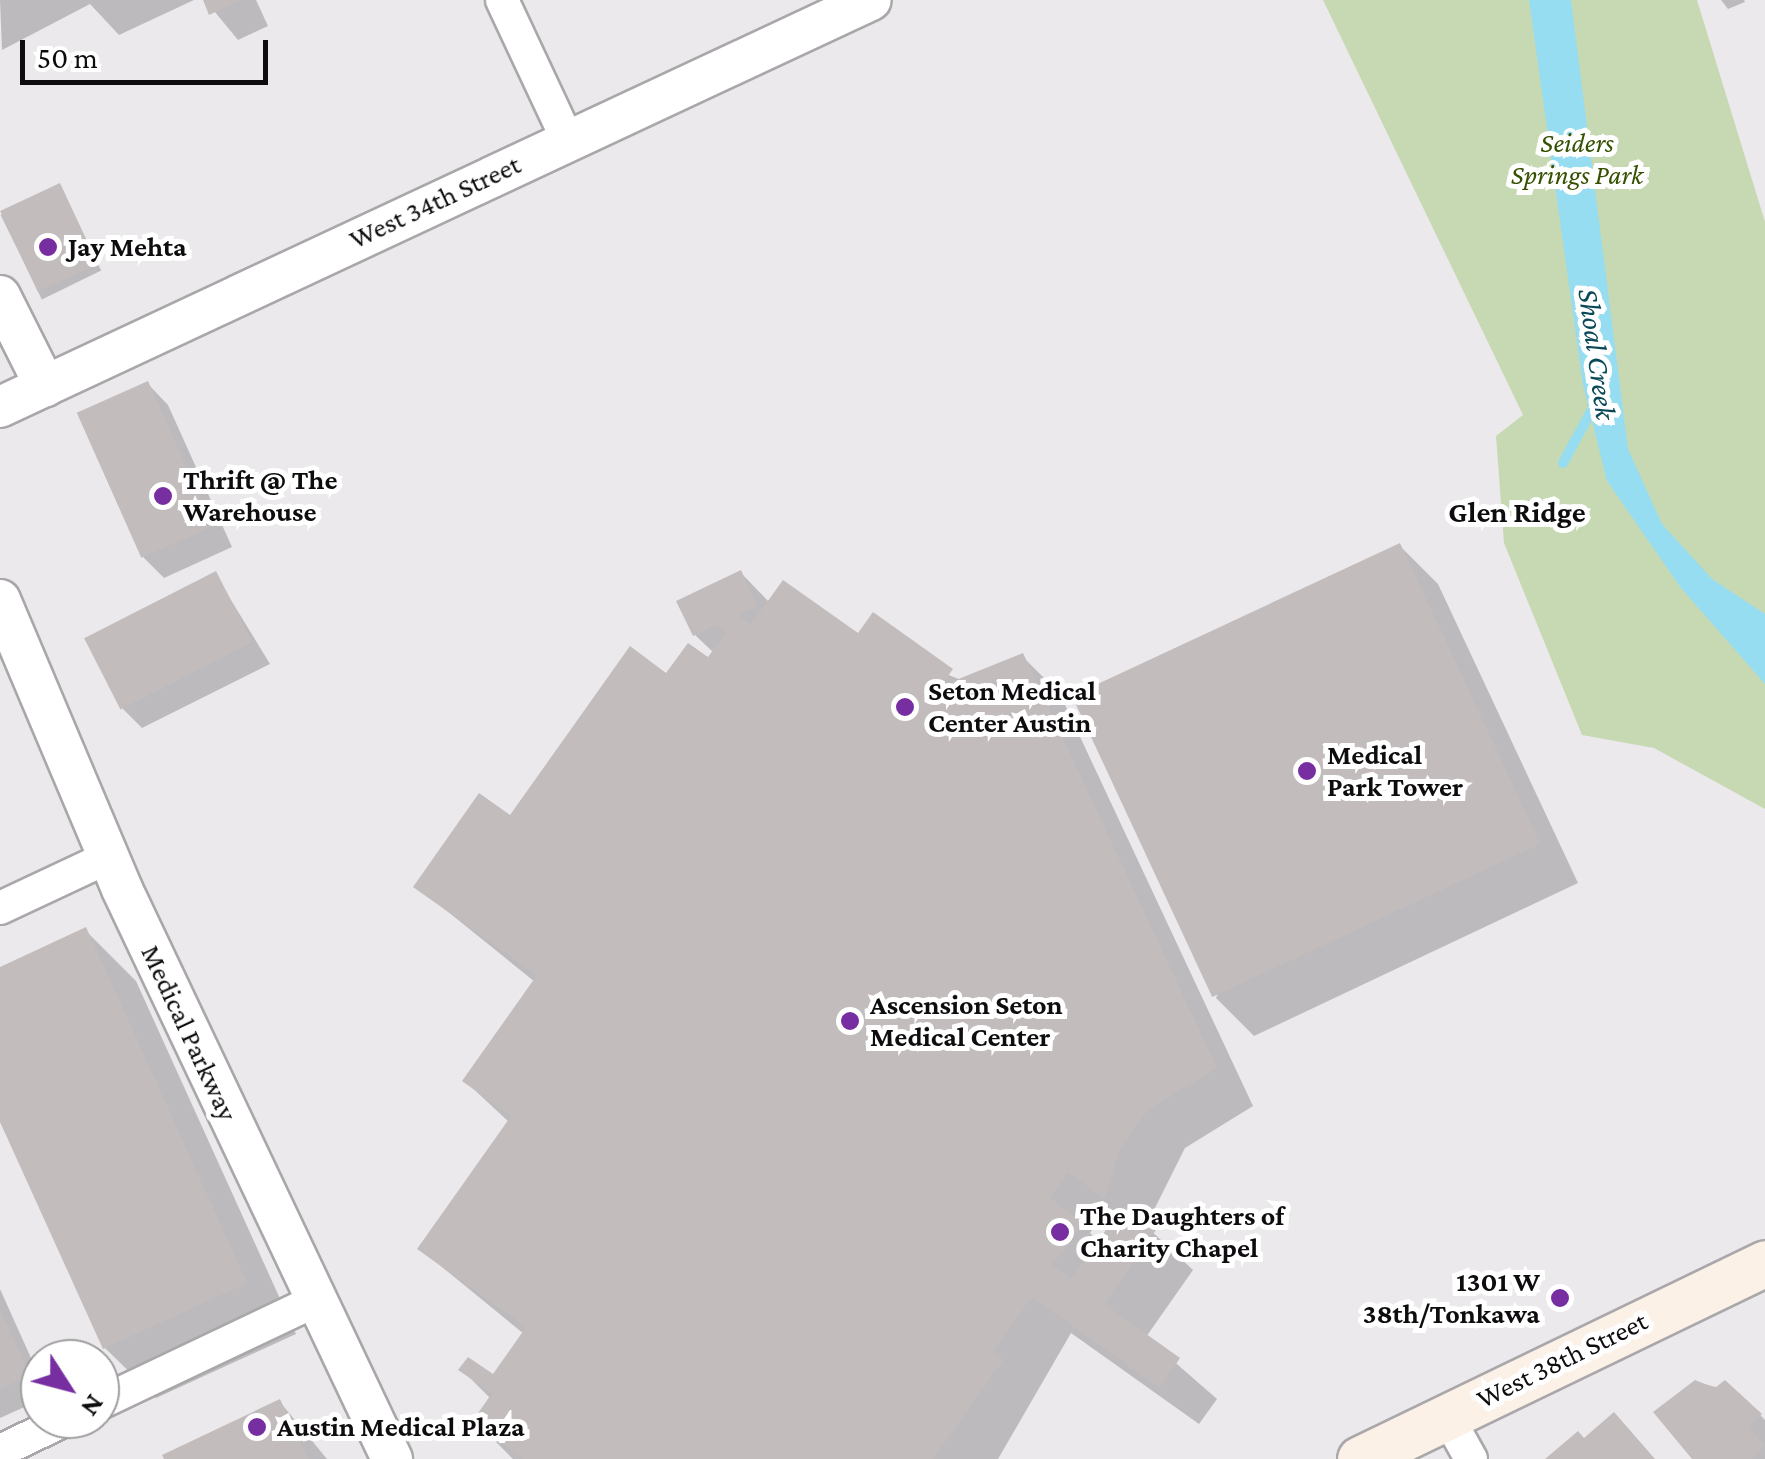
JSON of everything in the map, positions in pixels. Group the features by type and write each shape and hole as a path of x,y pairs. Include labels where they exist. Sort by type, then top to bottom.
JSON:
{"main road":[{"name":"West 38th Street","path":"1360,1459 1760,1274"}],"street":[{"path":"502,0 567,139"},
{"name":"West 34th Street","path":"0,407 871,0"},
{"path":"0,296 45,386"},
{"name":"Medical Parkway","path":"0,600 313,1302 392,1459"},
{"path":"0,908 111,856"},
{"path":"120,1394 313,1302"},
{"path":"1446,1416 1471,1459"},
{"path":"0,1451 26,1439"}],"green space":[{"name":"Seiders Springs Park","path":"1323,0 1697,0 1765,222 1765,809 1654,748 1582,735 1504,543 1496,436 1523,415"}],"water":[{"name":"Shoal Creek","path":"1529,0 1571,0 1628,449 1662,524 1712,579 1765,614 1765,684 1681,588 1607,481 1583,385"}],"building":[{"path":"203,0 241,0 209,15"},
{"name":"Jay Mehta","path":"60,183 98,264 38,292 0,211"},
{"path":"148,381 213,526 141,558 77,413"},
{"name":"Medical Park Tower","path":"1400,543 1540,844 1212,997 1072,696"},
{"name":"Ascension Seton Medical Center","path":"741,570 757,606 737,615 751,624 783,580 858,633 873,612 953,669 941,686 1023,653 1217,1068 1147,1110 1119,1151 1105,1199 1068,1172 1050,1198 1083,1223 1052,1265 1071,1279 1123,1206 1156,1230 1104,1304 1180,1358 1160,1388 1032,1297 992,1352 1003,1360 933,1459 524,1459 472,1422 492,1393 458,1370 468,1357 493,1374 526,1327 417,1249 511,1116 462,1081 537,975 413,887 479,793 510,815 630,646 666,673 688,643 708,657 726,632 716,625 693,636 676,601"},
{"path":"216,571 252,642 120,709 84,638"},
{"path":"86,927 247,1283 120,1341 98,1339 0,1122 0,967"},
{"path":"0,1310 20,1353 20,1380 0,1389"},
{"path":"1695,1380 1715,1388 1725,1380 1762,1414 1748,1427 1765,1445 1752,1459 1692,1459 1653,1412"},
{"name":"Austin Medical Plaza","path":"280,1399 308,1459 164,1459 162,1455"},
{"path":"1614,1412 1655,1459 1545,1459 1578,1431 1584,1438"}],"waterway":[{"name":"Shoal Creek","path":"1563,463 1596,402"}],"place":[{"name":"Jay Mehta","path":"48,247"},
{"name":"Thrift @ The Warehouse","path":"163,496"},
{"name":"Seton Medical Center Austin","path":"905,707"},
{"name":"Medical Park Tower","path":"1307,771"},
{"name":"Ascension Seton Medical Center","path":"850,1021"},
{"name":"The Daughters of Charity Chapel","path":"1060,1232"},
{"name":"1301 W 38th/Tonkawa","path":"1560,1298"},
{"name":"Austin Medical Plaza","path":"257,1427"}],"district":[{"name":"Glen Ridge","path":"1517,512"}]}
